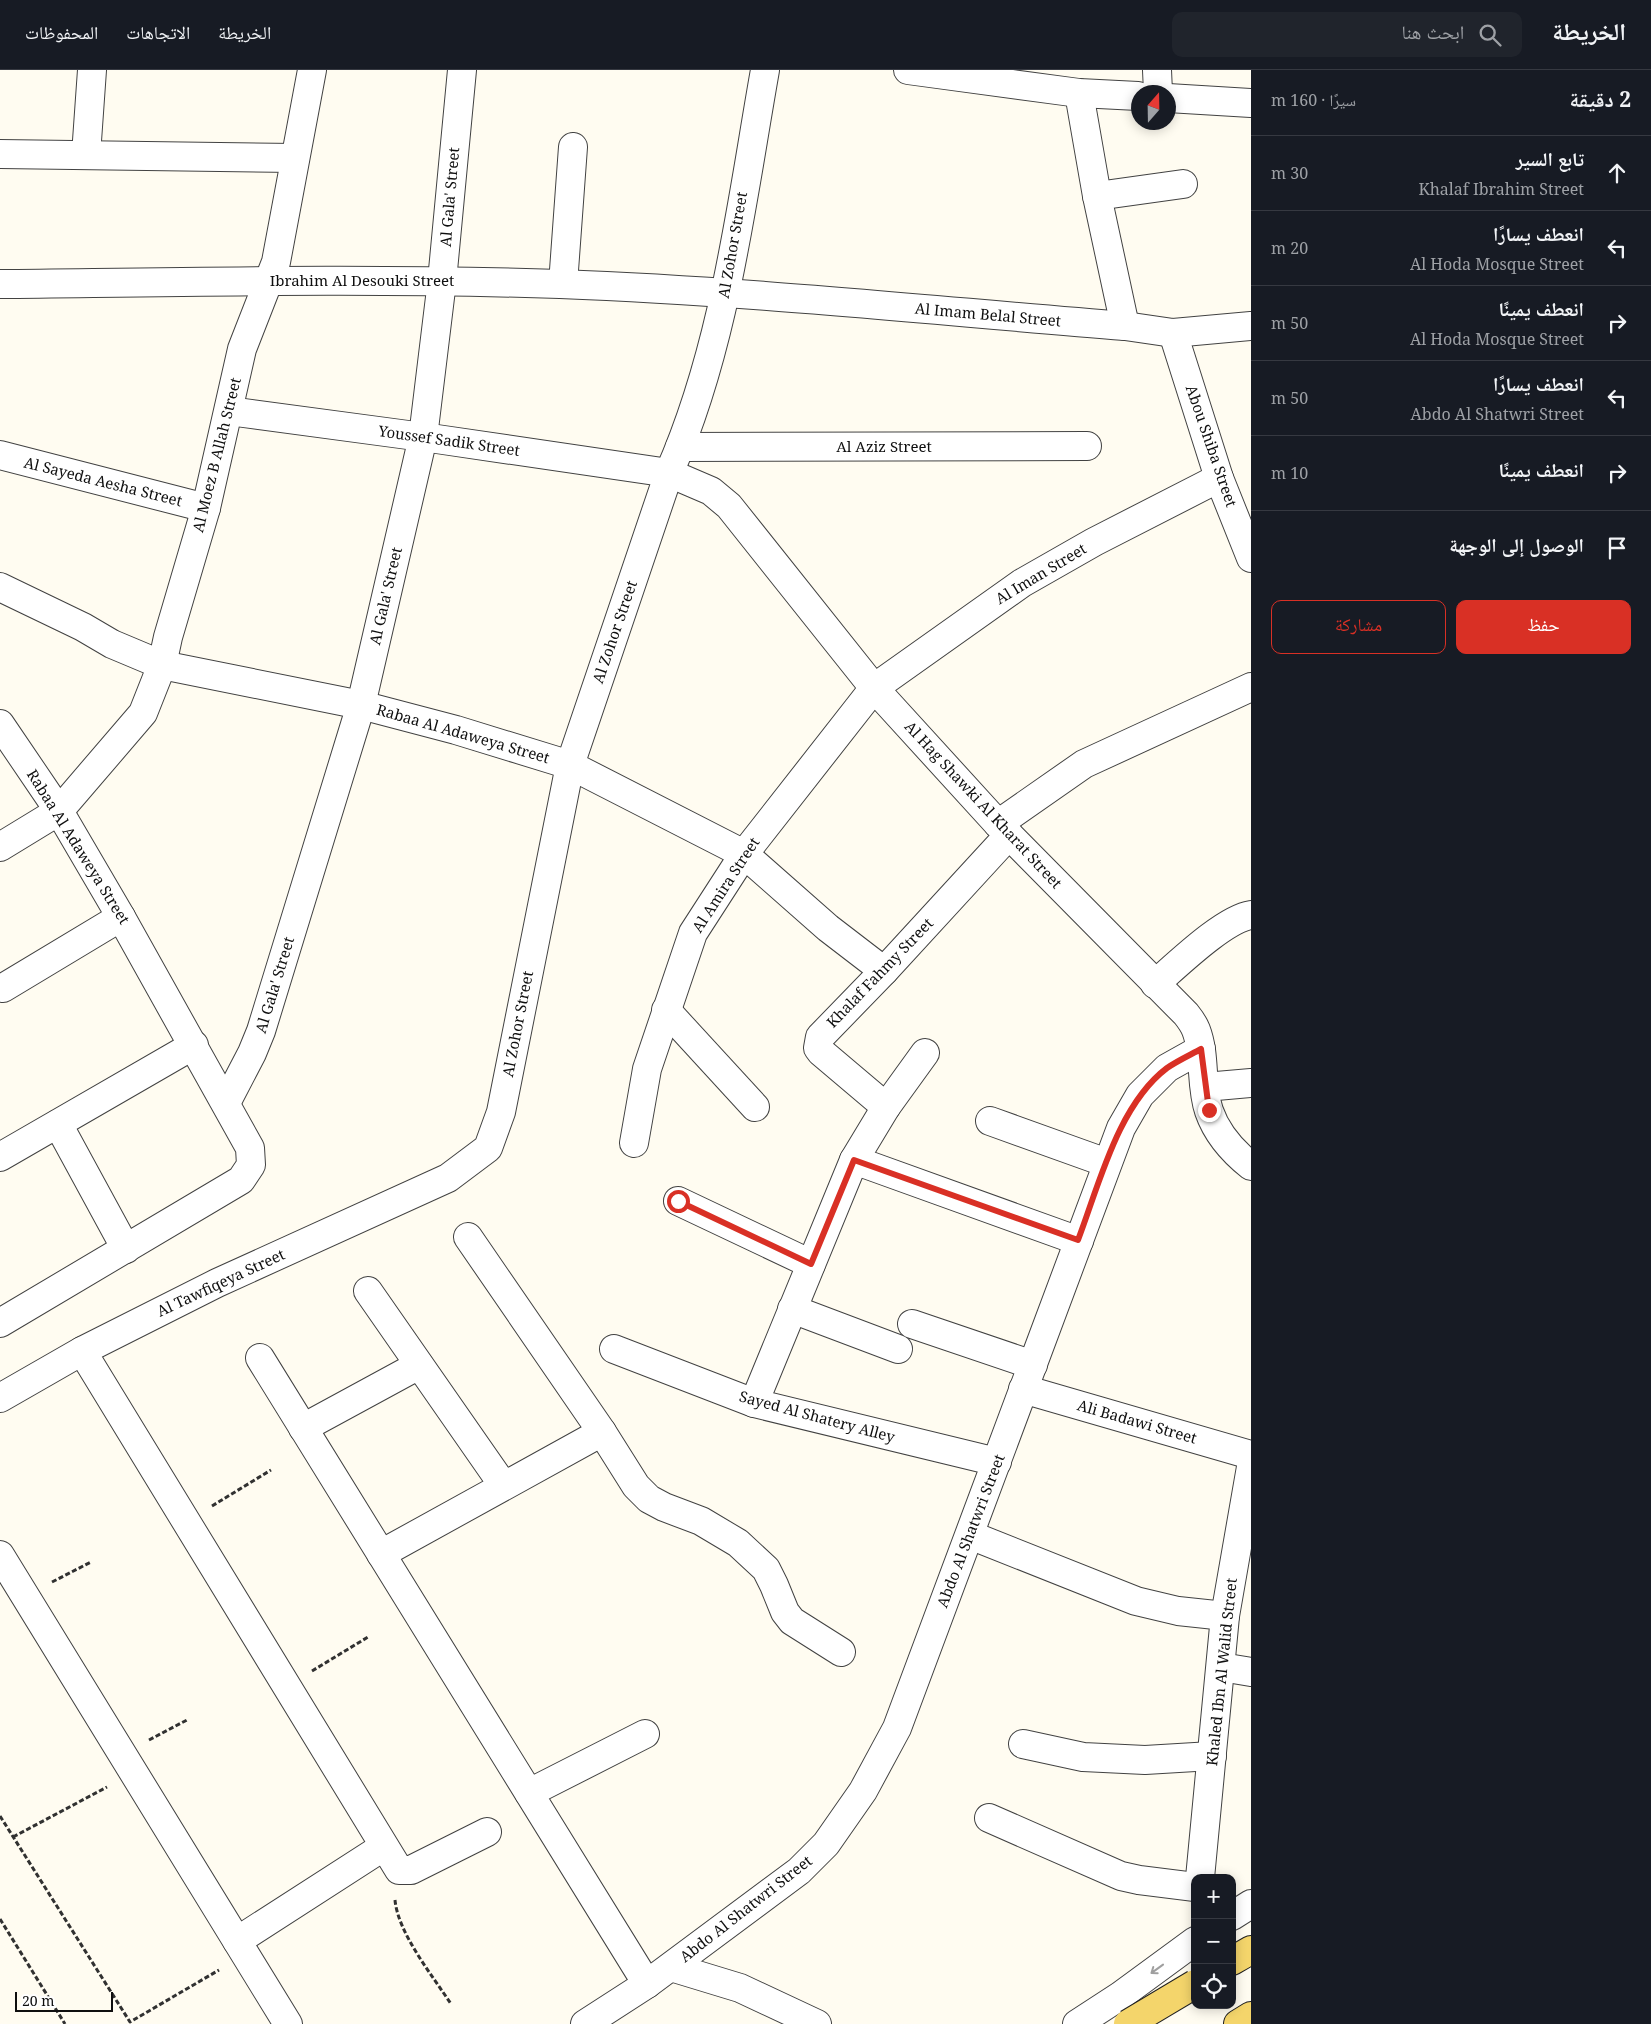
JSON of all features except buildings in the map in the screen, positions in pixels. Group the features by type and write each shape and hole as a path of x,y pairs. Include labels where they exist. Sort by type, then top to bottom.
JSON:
{"main road":[{"path":"1236,1959 1251,1950"},
{"path":"1128,2024 1191,1986"},
{"path":"1238,2024 1251,2016"}],"street":[{"path":"86,155 92,70"},
{"name":"Al Moez B Allah Street","path":"0,848 58,811 143,713 162,665 168,637 206,508 242,349 276,262 312,70"},
{"name":"Al Gala' Street","path":"226,1102 252,1053 261,1031 361,706 423,437 442,281 462,70"},
{"name":"Al Zohor Street","path":"448,1178 488,1148 501,1112 570,765 669,473 710,362 725,294 765,70"},
{"path":"908,70 980,74 1079,92 1131,96"},
{"path":"1157,70 1158,85"},
{"path":"1079,92 1097,196 1125,326"},
{"path":"1176,98 1251,103"},
{"path":"563,284 573,147"},
{"path":"0,154 295,158"},
{"path":"1097,196 1183,184"},
{"name":"Ibrahim Al Desouki Street","path":"0,284 442,281 563,284 725,294"},
{"name":"Al Imam Belal Street","path":"725,294 1125,326 1173,333 1251,326"},
{"name":"Abou Shiba Street","path":"1173,333 1219,478 1251,558"},
{"name":"Youssef Sadik Street","path":"229,411 669,473"},
{"name":"Al Aziz Street","path":"680,447 1088,446"},
{"name":"Al Sayeda Aesha Street","path":"0,455 206,508"},
{"name":"Al Hag Shawki Al Kharat Street","path":"669,473 711,491 729,506 874,688 1004,830 1186,1014 1196,1029 1201,1049 1209,1110 1218,1132 1232,1151 1251,1166"},
{"name":"Al Iman Street","path":"874,688 1022,583 1094,542 1219,478"},
{"name":"Rabaa Al Adaweya Street","path":"0,587 83,627 112,644 162,665 361,706 456,730 570,765 744,854 828,928 884,971"},
{"name":"Khalaf Fahmy Street","path":"886,1106 821,1052 818,1042 820,1037 884,971 1004,830 1084,764 1251,687"},
{"name":"Al Amira Street","path":"634,1143 647,1069 693,933 744,854 874,688"},
{"name":"Rabaa Al Adaweya Street","path":"0,724 58,811 121,917 226,1102"},
{"path":"1155,984 1227,924 1242,916 1251,915"},
{"path":"3,988 121,917"},
{"path":"666,1010 756,1107"},
{"path":"0,1157 194,1045"},
{"name":"Abdo Al Shatwri Street","path":"585,2024 648,1984 799,1871 826,1844 858,1799 896,1728 970,1535 1121,1128 1140,1095 1167,1068 1201,1049"},
{"path":"754,1402 854,1160 886,1106 925,1053"},
{"path":"1205,1087 1251,1083"},
{"path":"0,1323 241,1180 251,1165 250,1148 226,1102"},
{"path":"990,1121 1107,1163"},
{"path":"58,1124 126,1249"},
{"path":"854,1160 1078,1240"},
{"name":"Al Tawfiqeya Street","path":"3,1390 217,1283 448,1178"},
{"path":"678,1201 811,1264"},
{"path":"468,1237 602,1432 636,1486 649,1498 664,1507 720,1531 738,1543 766,1569 785,1612 792,1621 841,1652"},
{"path":"368,1291 503,1485"},
{"path":"792,1309 898,1349"},
{"name":"Ali Badawi Street","path":"912,1324 1028,1377 1251,1455"},
{"name":"Sayed Al Shatery Alley","path":"614,1348 754,1402 997,1462"},
{"path":"82,1351 399,1870 411,1870 487,1832"},
{"path":"260,1358 648,1984"},
{"path":"303,1428 419,1366"},
{"path":"381,1554 602,1432"},
{"name":"Khaled Ibn Al Walid Street","path":"1200,1874 1225,1616 1251,1467"},
{"path":"970,1535 1136,1601 1178,1611 1225,1616"},
{"path":"0,1555 288,2024"},
{"path":"1221,1667 1251,1672"},
{"path":"529,1793 645,1734"},
{"path":"1023,1744 1083,1757 1145,1760 1212,1756"},
{"path":"989,1818 1121,1876 1191,1886"},
{"path":"242,1948 384,1847"},
{"path":"1236,1913 1251,1904"},
{"path":"1077,2024 1120,1996 1191,1944"},
{"path":"671,1967 740,1988 817,2024"},
{"path":"1120,1996 1136,2024"}],"path":[{"path":"186,1522 271,1470"},
{"path":"24,1595 91,1562"},
{"path":"286,1686 368,1637"},
{"path":"13,1837 128,1763 187,1720"},
{"path":"0,1816 130,2022 242,1948"},
{"path":"399,1870 394,1892 396,1912 404,1930 451,2004"},
{"path":"0,1919 65,2024"}],"route":[{"path":"678,1201 811,1264 854,1160 1078,1240 1121,1128 1140,1095 1167,1068 1201,1049 1209,1110"}]}
